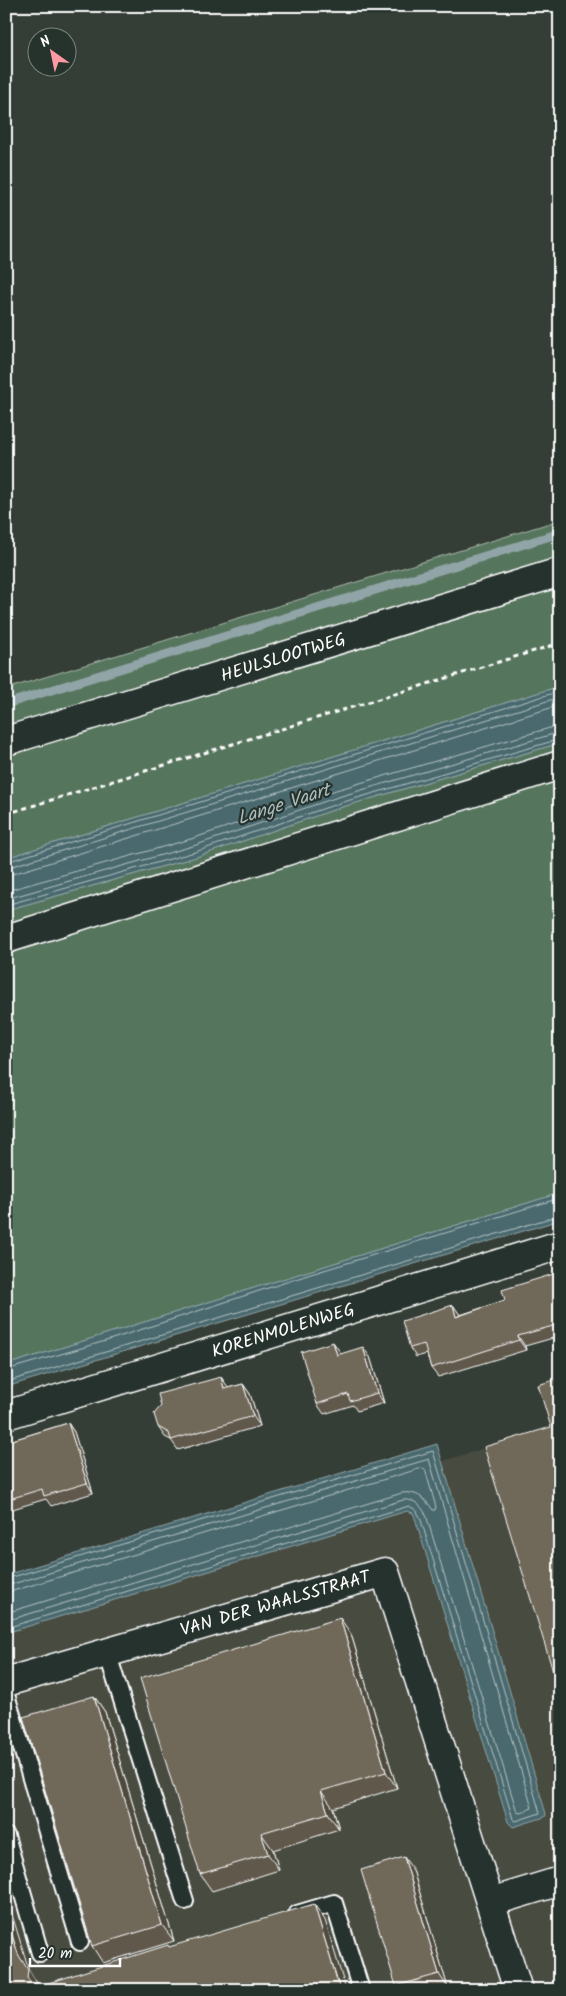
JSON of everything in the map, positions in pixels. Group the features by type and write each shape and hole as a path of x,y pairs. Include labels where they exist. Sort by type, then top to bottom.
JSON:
{"street":[{"name":"HEULSLOOTWEG","path":"6,741 560,572"},
{"path":"6,939 560,766"},
{"name":"KORENMOLENWEG","path":"6,1415 560,1245"},
{"name":"VAN DER WAALSSTRAAT","path":"6,1682 384,1572 491,1902"},
{"path":"518,1990 491,1902 560,1881"}],"lane":[{"path":"107,1652 185,1901"},
{"path":"6,1695 80,1942"},
{"path":"6,1836 40,1953"},
{"path":"286,1917 334,1903 361,1990"}],"path":[{"path":"6,814 560,642"}],"shaded area":[{"path":"560,1425 560,1990 6,1990 6,1596"}],"green space":[{"path":"560,520 560,556 6,726 6,689"},
{"path":"560,586 560,686 6,858 6,756"},
{"path":"560,743 560,759 6,929 6,910 196,857 342,807"},
{"path":"560,774 560,1193 6,1365 6,947"}],"water":[{"name":"Lange Vaart","path":"560,686 560,743 342,807 196,857 6,910 6,858"},
{"path":"560,1193 560,1220 6,1387 6,1365"},
{"path":"437,1444 546,1814 545,1817 513,1827 508,1822 413,1513 407,1511 6,1633 6,1575"}],"building":[{"path":"560,1272 560,1324 518,1336 519,1340 431,1368 424,1344 410,1348 402,1321 453,1305 456,1317 505,1300 502,1290"},
{"path":"333,1342 337,1355 363,1347 377,1393 350,1401 348,1394 317,1404 301,1352"},
{"path":"221,1377 224,1389 243,1384 253,1416 171,1440 169,1433 158,1427 154,1414 161,1406 158,1394"},
{"path":"560,1378 560,1694 484,1447 551,1427 538,1385"},
{"path":"68,1423 87,1483 44,1496 42,1489 6,1500 6,1442"},
{"path":"340,1618 386,1772 321,1791 328,1813 261,1833 268,1854 200,1874 140,1678"},
{"path":"94,1696 162,1925 92,1946 23,1717"},
{"path":"404,1857 439,1974 396,1986 361,1870"},
{"path":"314,1904 340,1990 6,1990 6,1916 18,1954 28,1970 27,1977 30,1982 39,1986 168,1945 169,1947"}],"waterway":[{"path":"6,704 560,533"}]}
